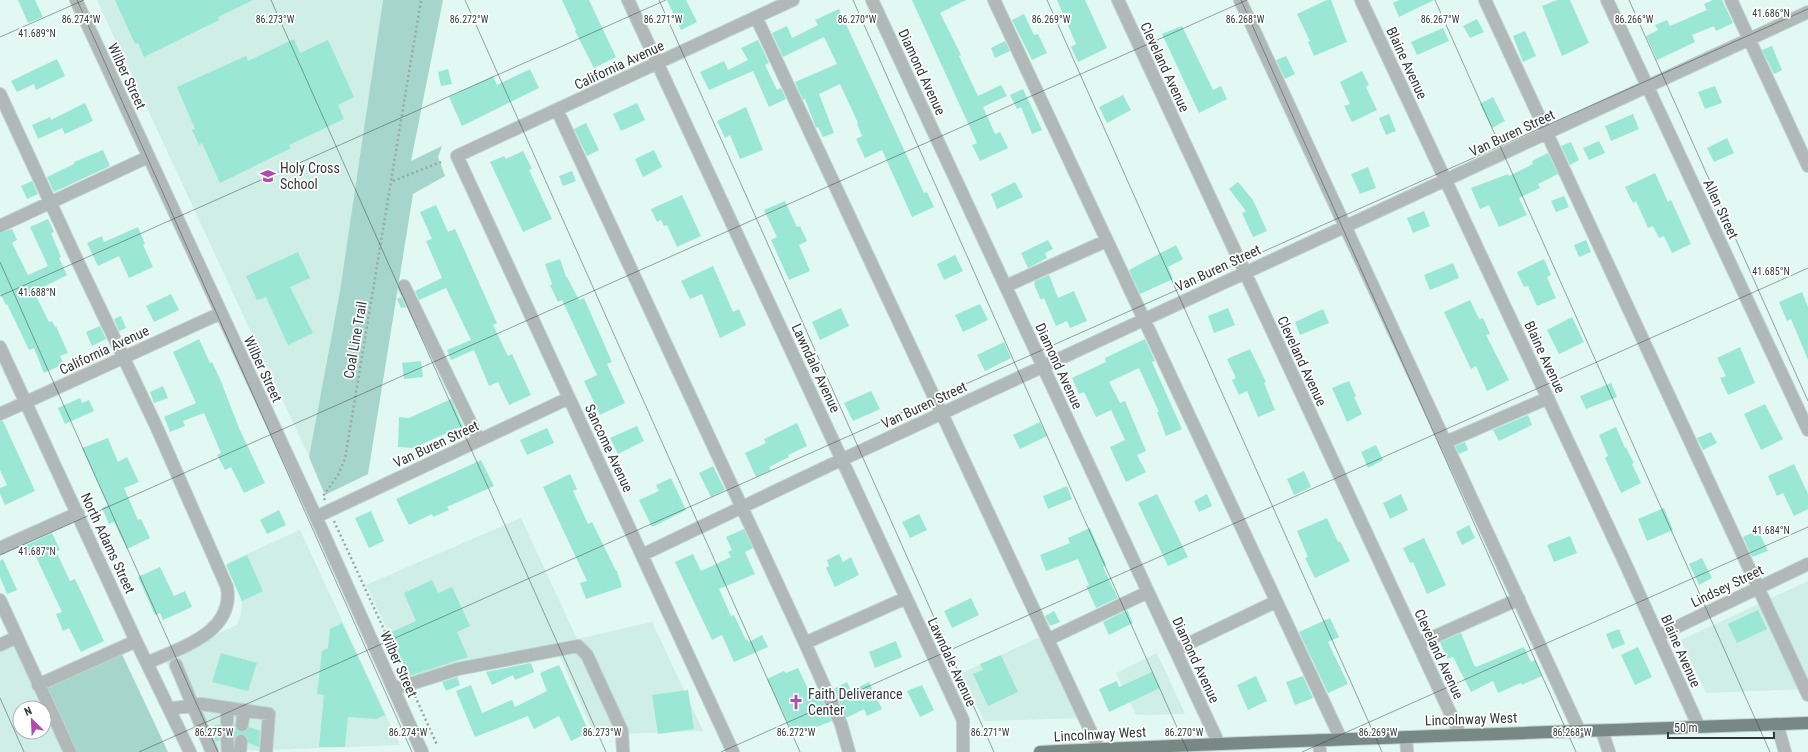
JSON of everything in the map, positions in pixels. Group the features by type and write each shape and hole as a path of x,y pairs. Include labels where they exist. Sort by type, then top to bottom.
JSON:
{"main road":[{"name":"Lincolnway West","path":"1040,752 1100,749 1140,750 1219,744 1320,746 1341,739 1808,723"}],"street":[{"name":"Wilber Street","path":"76,0 148,158 316,517 422,752"},
{"name":"Lawndale Avenue","path":"628,0 963,720 963,752"},
{"name":"California Avenue","path":"457,156 793,0"},
{"name":"Diamond Avenue","path":"872,0 1219,744"},
{"path":"994,0 1275,602 1341,739"},
{"name":"Cleveland Avenue","path":"1118,0 1460,734"},
{"path":"1240,0 1580,732"},
{"name":"Blaine Avenue","path":"1361,0 1548,398 1699,727"},
{"path":"1485,0 1514,59 1546,133 1808,694"},
{"name":"Allen Street","path":"1607,0 1808,430"},
{"path":"1731,0 1808,166"},
{"name":"Van Buren Street","path":"642,555 842,460 1808,12"},
{"path":"756,17 1100,749"},
{"path":"0,94 221,570 228,593 228,604 224,614 212,630 202,637 147,663"},
{"path":"557,110 805,643 841,724 849,752"},
{"name":"Sancome Avenue","path":"457,156 733,752"},
{"path":"0,226 148,158"},
{"path":"1006,286 1106,241"},
{"path":"404,286 479,440"},
{"name":"California Avenue","path":"0,414 221,313"},
{"name":"North Adams Street","path":"0,347 136,641 190,752"},
{"name":"Van Buren Street","path":"316,517 569,398"},
{"path":"1446,442 1548,398"},
{"path":"0,548 78,513"},
{"name":"Lindsey Street","path":"1658,636 1808,564"},
{"path":"1049,639 1148,592"},
{"path":"805,643 906,598"},
{"path":"1418,644 1519,599"},
{"path":"0,600 70,752"},
{"path":"1175,650 1275,602"},
{"path":"0,645 17,637"},
{"path":"38,685 136,641"},
{"path":"394,689 458,669 578,646 587,655 622,731 623,752"},
{"path":"176,665 212,752"},
{"path":"169,709 201,704 269,714 266,752"},
{"path":"227,708 227,722"},
{"path":"242,725 244,710"},
{"path":"1777,724 1785,752"},
{"path":"1602,731 1608,752"},
{"path":"1406,737 1407,752"},
{"path":"227,738 228,752"}],"path":[{"name":"Coal Line Trail","path":"323,496 338,475 345,459 421,0"},
{"path":"392,182 441,162"},
{"path":"334,521 437,745"}],"shaded area":[{"name":"Holy Cross School","path":"97,0 383,0 340,291 309,457"},
{"path":"383,0 443,0 411,161 442,146 438,157 445,176 413,194 368,474 325,495 309,457 340,291"},
{"path":"521,518 577,639 410,677 366,585"},
{"path":"300,530 400,745 210,752 164,658 237,625 241,615 242,602 227,563"},
{"path":"1808,581 1808,689 1706,693 1681,640"},
{"path":"652,622 703,731 594,735 559,654 579,650 577,639"},
{"path":"1042,636 1082,718 984,721 962,673"},
{"path":"15,642 42,700 12,700 12,740 52,740 52,722 66,752 0,752 0,649"},
{"path":"120,650 168,752 73,752 52,707 52,700 49,700 42,686"},
{"path":"1157,653 1185,714 1136,715 1116,673"}],"building":[{"path":"18,0 35,0 43,17 28,23"},
{"path":"115,0 253,0 218,17 219,20 144,57 138,43 135,44"},
{"path":"562,0 589,0 616,57 594,68 575,31 576,30"},
{"path":"667,0 686,0 697,22 681,30"},
{"path":"912,0 966,0 940,13 961,55 959,56 978,96 1001,85 1007,96 983,107 995,134 1000,132 1008,148 980,161 972,145 977,143"},
{"path":"1057,0 1085,0 1107,48 1078,62 1071,47 1076,44"},
{"path":"1327,0 1331,0 1347,42 1314,56 1308,42 1310,41 1297,14"},
{"path":"1399,0 1434,0 1399,17 1393,3"},
{"path":"1557,0 1570,0 1589,43 1562,56 1542,6"},
{"path":"1713,0 1722,0 1733,23 1716,31 1714,26 1692,35 1695,42 1657,60 1646,36 1658,30 1655,25 1667,20 1670,26 1707,10 1704,4"},
{"path":"839,9 924,193 927,192 934,207 912,217 882,150 865,158 856,139 862,136 857,124 858,123 840,84 819,94 834,133 823,137 818,127 816,128 805,99 803,100 795,82 837,64 824,37 783,57 772,33 787,26 792,38 818,25 815,20"},
{"path":"1024,14 1034,35 1038,34 1047,53 1032,60 1012,20"},
{"path":"1477,19 1484,32 1470,38 1463,26"},
{"path":"1182,26 1213,90 1221,86 1227,99 1199,113 1162,34"},
{"path":"1443,28 1449,41 1417,55 1411,42"},
{"path":"1525,31 1536,56 1523,62 1513,36"},
{"path":"294,39 300,53 328,40 354,97 338,105 344,119 289,145 291,148 220,183 202,143 199,145 192,130 195,129 177,87 246,56 248,61"},
{"path":"758,40 769,63 765,65 777,90 781,88 786,99 769,107 753,71 709,90 700,72 724,61 728,70 748,60 741,48"},
{"path":"1005,41 1010,51 995,58 991,48"},
{"path":"1772,46 1782,70 1774,74 1762,50"},
{"path":"1286,56 1295,74 1285,79 1276,60"},
{"path":"57,59 65,76 36,90 34,84 17,92 11,81"},
{"path":"448,69 452,84 441,86 438,72"},
{"path":"530,69 539,88 462,126 449,97 493,76 497,85"},
{"path":"1362,71 1369,85 1366,87 1377,110 1352,122 1344,106 1350,104 1340,82"},
{"path":"1715,86 1722,103 1705,109 1698,92"},
{"path":"1023,89 1042,130 1032,134 1021,107 1017,109 1010,95"},
{"path":"1123,95 1131,110 1107,123 1099,107"},
{"path":"1493,97 1505,121 1492,128 1480,104"},
{"path":"85,103 93,121 65,134 62,128 38,139 32,125 50,117 51,120"},
{"path":"637,103 645,120 621,131 613,114"},
{"path":"746,107 763,150 740,159 730,135 725,138 717,121"},
{"path":"1389,114 1396,131 1386,135 1379,118"},
{"path":"1633,114 1639,129 1611,141 1605,126"},
{"path":"586,123 599,150 587,156 574,129"},
{"path":"1727,138 1734,153 1714,162 1707,148"},
{"path":"1599,141 1605,153 1589,160 1583,148"},
{"path":"1571,142 1579,160 1570,165 1561,146"},
{"path":"103,150 110,166 54,192 47,177 74,164 74,162"},
{"path":"654,150 662,167 643,177 635,159"},
{"path":"523,151 532,169 529,170 552,219 523,232 490,162 504,156 506,159"},
{"path":"1548,153 1558,174 1538,184 1540,188 1519,198 1527,215 1499,227 1489,205 1480,209 1471,188 1508,174 1509,176 1533,164 1532,161"},
{"path":"1368,167 1376,188 1360,194 1351,174"},
{"path":"572,171 576,181 563,186 559,176"},
{"path":"1655,173 1668,202 1671,200 1691,244 1672,253 1664,236 1659,238 1653,226 1648,228 1636,201 1633,203 1625,187"},
{"path":"32,181 38,194 27,199 21,186"},
{"path":"1015,182 1023,197 997,209 991,194"},
{"path":"1238,182 1253,200 1267,231 1253,237 1242,213 1246,211 1229,189"},
{"path":"682,195 701,236 677,247 667,225 664,226 661,220 657,222 651,209"},
{"path":"1564,196 1569,207 1556,212 1551,201"},
{"path":"785,201 797,227 800,226 807,241 799,245 810,271 789,280 771,240 777,237 764,210"},
{"path":"436,205 448,232 455,229 497,323 493,325 508,356 512,354 531,395 509,405 498,382 489,386 474,350 451,360 447,350 471,340 446,288 419,300 415,291 442,278 426,241 432,239 420,212"},
{"path":"1424,211 1430,226 1413,233 1407,218"},
{"path":"48,219 54,232 51,233 61,257 59,258 67,275 34,292 49,322 52,321 55,327 56,326 68,353 60,356 64,364 44,373 34,348 29,350 7,304 6,305 0,293 0,233 12,229 17,240 12,243 28,275 48,266 30,227"},
{"path":"138,227 145,244 143,245 153,267 129,278 119,256 98,266 87,243 102,236 104,242"},
{"path":"1048,240 1053,249 1045,253 1047,258 1028,268 1021,253"},
{"path":"1586,240 1591,252 1579,257 1574,245"},
{"path":"1176,245 1183,259 1168,267 1173,279 1140,294 1129,270"},
{"path":"298,252 310,278 290,287 313,333 288,345 266,297 257,300 246,276"},
{"path":"955,255 963,271 944,280 937,264"},
{"path":"560,259 566,277 579,300 584,298 612,362 607,364 625,403 600,415 584,381 597,375 562,300 558,302 550,285 552,284 545,264"},
{"path":"1544,259 1551,275 1547,277 1556,298 1537,306 1528,286 1524,287 1517,272"},
{"path":"1453,263 1459,278 1430,290 1424,275"},
{"path":"713,266 733,312 739,309 746,325 720,338 702,294 690,299 681,281"},
{"path":"1049,275 1058,298 1074,291 1087,321 1070,328 1067,321 1056,326 1044,298 1041,300 1034,284 1035,281"},
{"path":"1802,292 1808,307 1808,360 1791,319 1787,321 1779,302"},
{"path":"171,294 179,310 154,322 146,306"},
{"path":"401,297 406,307 401,308 397,299"},
{"path":"1470,300 1479,319 1483,318 1490,334 1486,335 1509,380 1487,391 1476,366 1471,369 1444,312"},
{"path":"980,304 988,320 963,332 955,315"},
{"path":"841,308 849,326 820,340 812,322"},
{"path":"1228,308 1235,325 1214,333 1208,316"},
{"path":"1323,309 1329,323 1300,335 1295,322"},
{"path":"121,316 126,328 119,331 114,319"},
{"path":"1572,317 1584,342 1559,354 1547,330"},
{"path":"100,326 106,339 92,346 86,332"},
{"path":"199,339 210,363 212,362 220,379 239,428 265,483 244,493 231,467 225,470 217,455 221,453 204,413 183,421 185,426 170,432 164,417 196,403 173,352"},
{"path":"1145,339 1155,361 1152,362 1182,429 1166,436 1157,412 1159,412 1139,368 1109,382 1120,403 1125,401 1146,451 1137,455 1146,472 1126,482 1110,447 1125,440 1111,410 1096,417 1084,392 1079,394 1072,378 1106,362 1105,358"},
{"path":"1004,342 1011,358 985,371 977,355"},
{"path":"1740,347 1755,383 1728,395 1720,378 1726,376 1717,358"},
{"path":"1250,349 1266,382 1264,383 1275,410 1258,417 1247,391 1239,395 1232,380 1236,378 1227,359"},
{"path":"421,361 423,377 404,379 402,363"},
{"path":"1349,381 1356,396 1354,397 1362,414 1347,422 1332,388"},
{"path":"1611,383 1617,397 1586,409 1580,396"},
{"path":"163,386 168,398 154,403 150,392"},
{"path":"871,391 880,409 853,421 844,403"},
{"path":"80,398 82,403 89,400 94,411 65,424 58,408"},
{"path":"451,399 463,426 413,448 398,447 399,417 409,418"},
{"path":"1765,404 1783,439 1761,450 1744,414"},
{"path":"1528,415 1532,425 1499,441 1493,430"},
{"path":"0,421 3,421 35,491 5,505 0,494 0,488 7,485 0,470"},
{"path":"1040,422 1047,436 1020,449 1013,435"},
{"path":"797,423 807,446 788,455 789,457 769,467 771,470 756,477 745,453 766,443 764,439"},
{"path":"637,426 644,441 618,454 610,438"},
{"path":"1616,427 1625,448 1634,463 1632,464 1641,483 1621,493 1605,458 1608,456 1599,435"},
{"path":"547,428 554,443 527,455 520,440"},
{"path":"1711,432 1717,443 1703,450 1697,438"},
{"path":"108,438 118,462 127,457 139,482 124,488 138,520 141,519 150,538 127,549 114,522 109,524 102,508 108,505 82,448"},
{"path":"1465,442 1468,450 1459,454 1455,446"},
{"path":"1376,445 1383,460 1368,468 1361,452"},
{"path":"481,460 494,486 447,507 449,510 433,517 432,514 409,525 396,499"},
{"path":"1794,464 1808,494 1808,509 1794,516 1783,493 1777,496 1768,476"},
{"path":"713,466 725,490 711,497 699,473"},
{"path":"1304,471 1311,487 1294,495 1287,479"},
{"path":"570,474 577,489 573,491 588,524 592,522 617,571 622,587 586,599 580,583 587,581 543,487"},
{"path":"671,478 686,510 652,527 639,500 659,491 656,485"},
{"path":"1067,486 1072,499 1048,509 1043,496"},
{"path":"1157,494 1188,557 1168,566 1138,503"},
{"path":"1207,494 1212,506 1199,512 1194,501"},
{"path":"1401,494 1408,510 1390,519 1383,503"},
{"path":"1664,508 1673,530 1647,541 1638,519"},
{"path":"279,510 286,525 267,534 260,520"},
{"path":"371,511 384,541 369,548 355,518"},
{"path":"919,514 927,530 910,538 902,522"},
{"path":"1327,518 1338,542 1340,541 1350,561 1315,578 1305,558 1308,557 1297,531"},
{"path":"1469,525 1475,538 1462,545 1456,532"},
{"path":"1090,528 1106,565 1103,567 1118,598 1096,608 1086,586 1089,585 1078,559 1046,571 1040,555 1070,543 1068,538"},
{"path":"744,529 753,548 745,552 755,574 719,589 731,616 734,615 746,640 747,639 749,642 762,635 768,647 734,662 722,635 712,640 675,562 693,554 701,571 731,557 728,552 732,550 726,537"},
{"path":"1758,530 1768,551 1752,557 1743,537"},
{"path":"52,533 60,550 56,551 70,581 75,579 104,641 81,652 69,628 63,631 56,614 62,612 35,555 29,557 24,546"},
{"path":"1570,536 1577,553 1554,562 1547,545"},
{"path":"1424,538 1446,585 1427,594 1413,562 1410,563 1403,548"},
{"path":"839,554 843,562 851,557 859,575 835,587 826,568 829,566 827,560"},
{"path":"247,555 263,591 242,601 226,565"},
{"path":"1702,558 1712,578 1699,585 1689,564"},
{"path":"3,559 17,590 7,594 0,577 0,561"},
{"path":"160,567 174,596 185,591 192,607 163,620 160,613 155,615 138,577"},
{"path":"432,580 438,593 452,587 470,626 457,632 468,657 409,676 389,633 416,621 404,593"},
{"path":"971,598 979,615 952,628 944,611"},
{"path":"1127,610 1133,623 1109,635 1103,622"},
{"path":"1758,610 1767,629 1737,643 1728,624"},
{"path":"1054,611 1060,622 1050,626 1045,616"},
{"path":"1330,618 1339,637 1328,642 1348,684 1328,693 1299,632"},
{"path":"342,623 385,715 376,719 348,717 345,747 319,747 324,695 317,694 322,651 328,648 330,629"},
{"path":"1619,629 1625,644 1612,649 1606,634"},
{"path":"1461,633 1476,667 1524,647 1531,662 1535,660 1542,676 1498,693 1493,681 1471,692 1453,657 1447,659 1440,642"},
{"path":"896,641 902,657 875,668 869,652"},
{"path":"1638,647 1652,677 1635,685 1621,655"},
{"path":"221,653 257,663 248,691 212,682"},
{"path":"1001,655 1018,692 988,706 973,674 983,670 980,664"},
{"path":"531,663 534,672 515,680 513,675 492,685 486,672"},
{"path":"559,665 589,732 571,741 559,716 534,729 528,716 475,737 456,691 471,685 482,713 512,700 515,707 547,691 540,673"},
{"name":"Faith Deliverance Center","path":"798,668 813,699 820,695 832,721 814,728 800,729 798,725 790,728 767,679 784,671 786,673"},
{"path":"1152,672 1160,688 1109,712 1099,689 1117,681 1119,687"},
{"path":"1256,676 1267,701 1248,710 1237,685"},
{"path":"1303,676 1313,698 1295,705 1286,682"},
{"path":"457,677 460,685 446,691 442,682"},
{"path":"847,682 851,691 869,682 882,709 867,716 864,709 846,718 834,689"},
{"path":"922,685 934,710 920,717 907,691"},
{"path":"688,690 694,729 658,734 652,695"},
{"path":"234,723 235,728 241,732 245,732 249,727 260,731 259,747 248,743 248,738 245,735 238,734 234,738 233,734 227,731 222,732 220,740 216,742 210,727 220,724 223,728 227,729 231,728"}],"place":[{"name":"Holy Cross School","path":"268,176"},
{"name":"Faith Deliverance Center","path":"796,702"}]}
